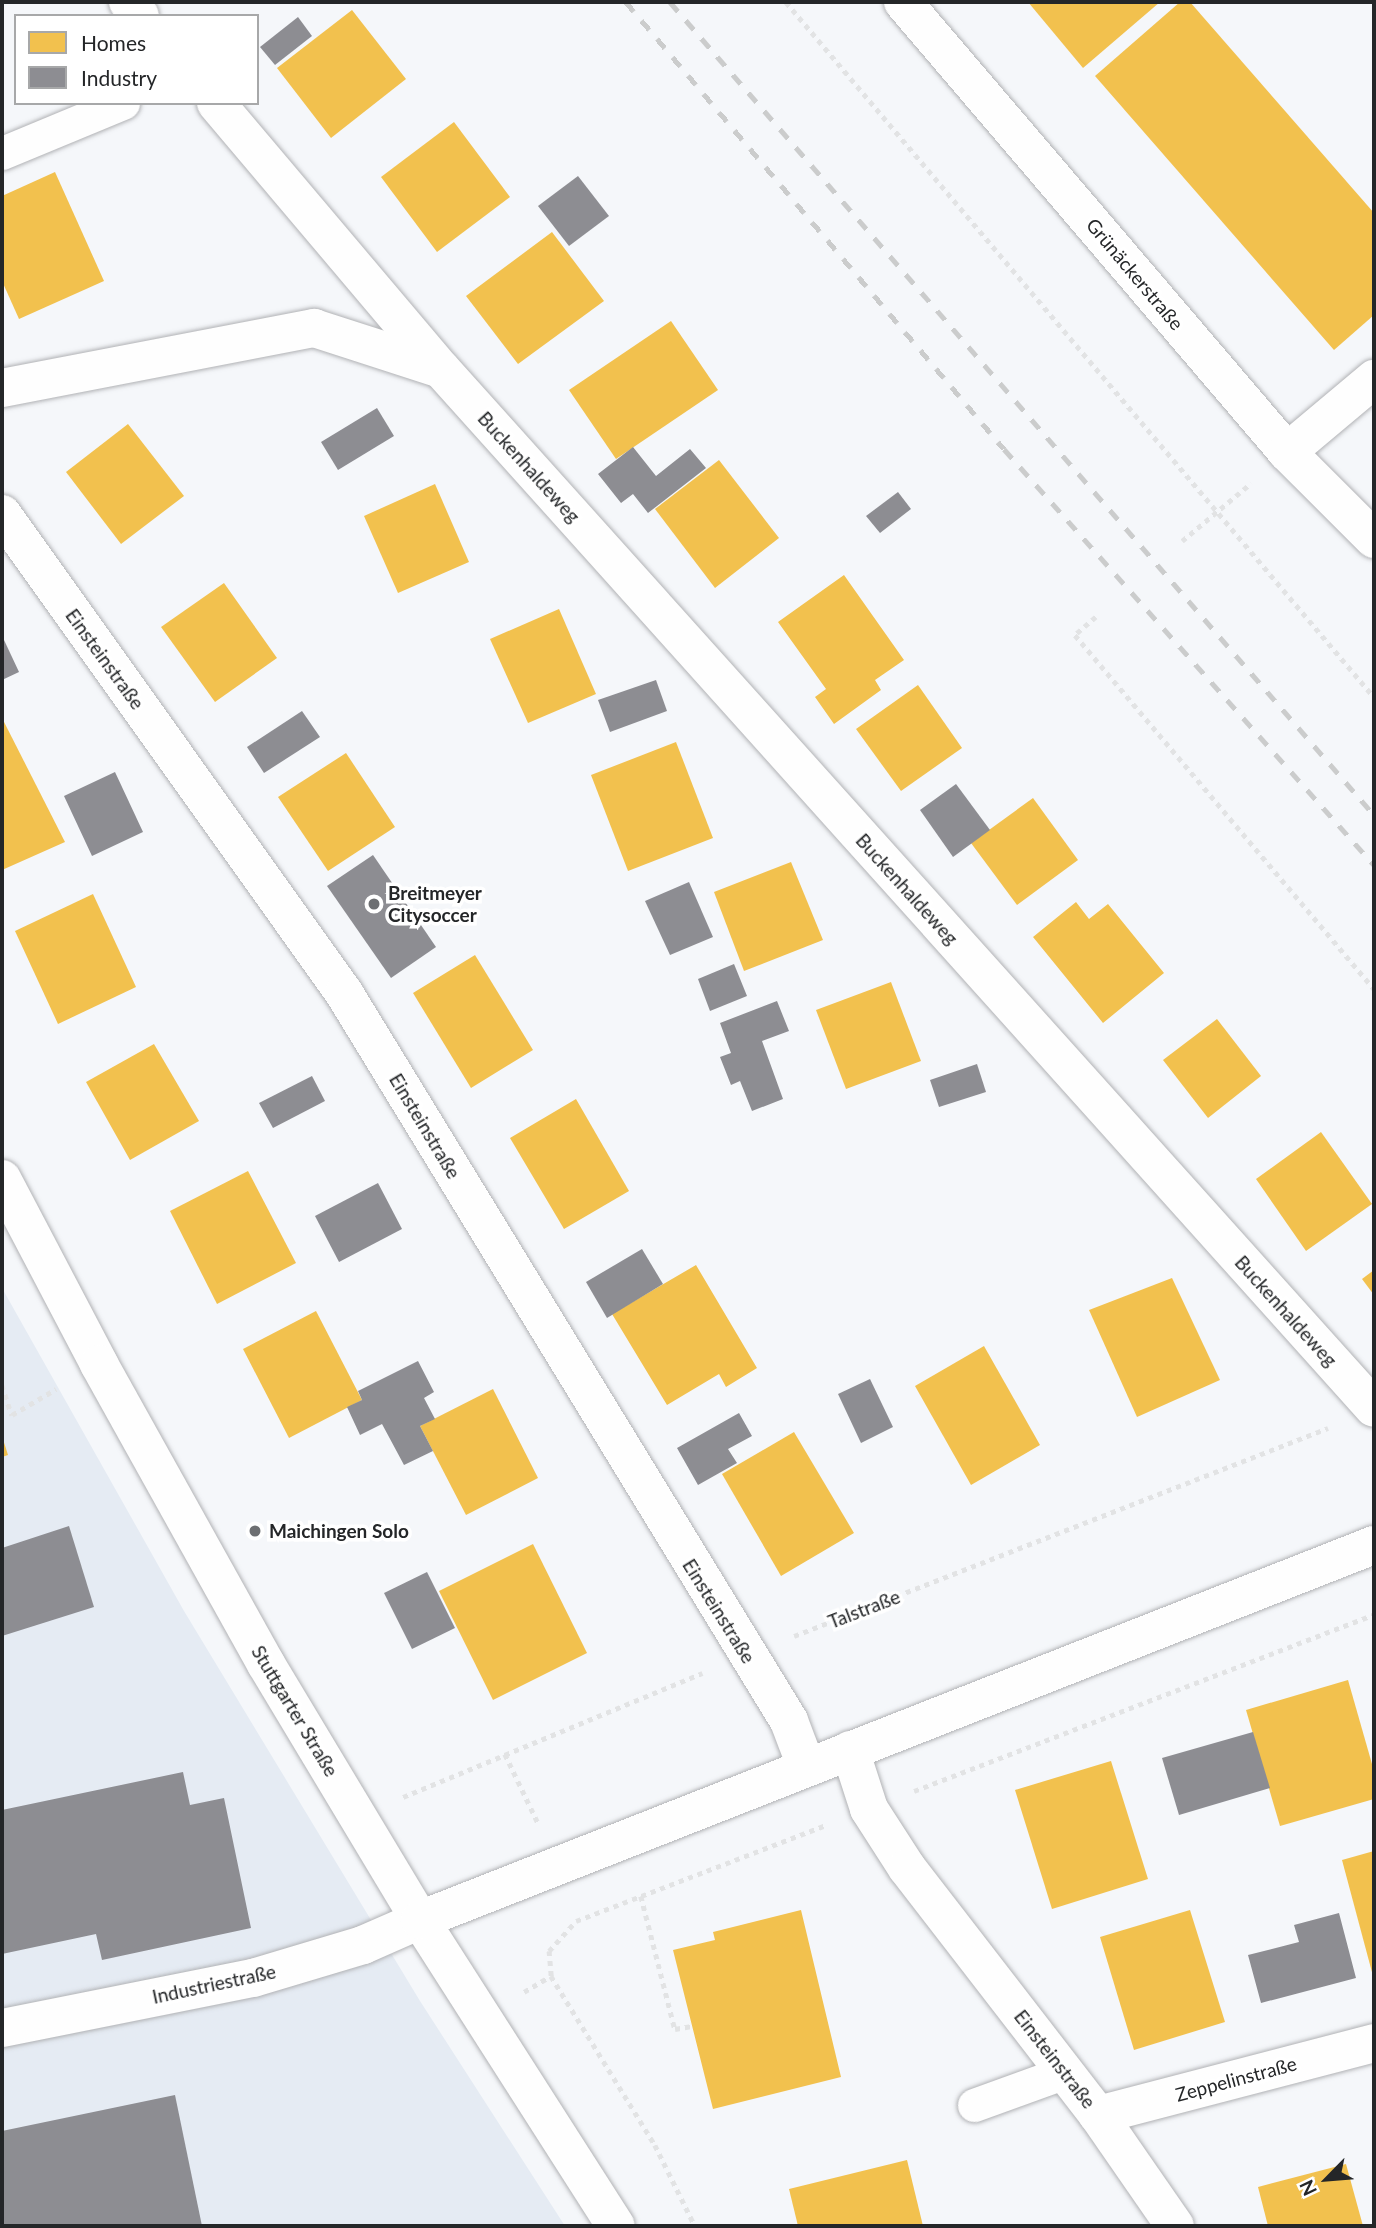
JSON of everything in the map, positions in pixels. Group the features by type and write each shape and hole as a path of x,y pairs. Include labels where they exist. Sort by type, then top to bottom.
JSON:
{"street":[{"name":"Grünäckerstraße","path":"903,2 1287,452 1374,539"},
{"name":"Buckenhaldeweg","path":"218,105 441,369 1374,1408"},
{"path":"2,388 314,328 441,369"},
{"path":"1287,452 1374,379"},
{"name":"Einsteinstraße","path":"2,514 344,993 745,1655 789,1721 806,1766"},
{"name":"Stuttgarter Straße","path":"2,1179 99,1364 266,1664 420,1920 615,2226"},
{"path":"420,1920 806,1766 1374,1545"},
{"name":"Einsteinstraße","path":"850,1750 869,1809 907,1868 1098,2115 1175,2226"},
{"name":"Industriestraße","path":"2,2028 253,1978 363,1945 420,1920"},
{"name":"Zeppelinstraße","path":"1098,2115 1374,2043"}],"lane":[{"path":"2,153 118,105"},
{"path":"974,2105 1065,2072"}],"path":[{"path":"786,2 1374,697"},
{"path":"1182,541 1287,452"},
{"path":"1096,618 1075,635 1374,989"},
{"path":"2,1385 12,1415 99,1364"},
{"name":"Talstraße","path":"358,1816 745,1655 1336,1425"},
{"path":"641,1896 675,2029 692,2025"},
{"path":"551,1976 655,2145 695,2226"}],"shaded area":[{"path":"2,1288 184,1611 420,2001 565,2226 2,2226"}],"building: Homes":[{"path":"1028,2 1160,2 1083,68"},
{"path":"1180,2 1190,2 1374,213 1374,315 1334,350 1095,76"},
{"path":"352,10 406,79 331,138 277,68"},
{"path":"454,122 510,197 437,252 381,177"},
{"path":"55,172 104,281 19,319 2,281 2,196"},
{"path":"552,232 604,301 518,364 466,296"},
{"path":"671,321 718,390 616,459 569,390"},
{"path":"128,424 184,496 121,544 66,472"},
{"path":"719,460 779,538 715,588 655,509"},
{"path":"435,484 469,562 398,593 364,516"},
{"path":"844,575 904,660 875,680 881,690 834,724 815,697 826,689 778,622"},
{"path":"224,583 277,658 215,702 161,627"},
{"path":"559,609 596,694 528,723 490,639"},
{"path":"918,685 962,748 901,791 856,729"},
{"path":"2,718 65,842 2,870"},
{"path":"676,742 713,838 628,871 591,775"},
{"path":"346,753 395,827 328,871 278,797"},
{"path":"1033,798 1078,860 1017,905 971,843"},
{"path":"791,862 823,940 744,971 714,892"},
{"path":"93,894 136,987 58,1024 15,931"},
{"path":"1076,902 1089,919 1108,904 1164,973 1103,1023 1033,937"},
{"path":"475,955 533,1050 471,1088 413,993"},
{"path":"891,982 921,1061 846,1089 816,1010"},
{"path":"1217,1019 1261,1076 1208,1118 1163,1060"},
{"path":"154,1044 199,1121 130,1160 86,1082"},
{"path":"576,1099 629,1191 564,1229 510,1138"},
{"path":"1321,1132 1372,1204 1306,1251 1256,1179"},
{"path":"248,1171 296,1263 217,1304 170,1211"},
{"path":"696,1265 757,1368 726,1387 719,1374 667,1405 612,1314"},
{"path":"1374,1270 1374,1295 1362,1279"},
{"path":"1172,1278 1220,1380 1137,1417 1089,1310"},
{"path":"316,1311 362,1400 289,1438 243,1349"},
{"path":"984,1346 1040,1445 971,1485 915,1386"},
{"path":"493,1389 538,1478 466,1515 420,1426"},
{"path":"794,1432 854,1533 781,1576 722,1474"},
{"path":"2,1436 8,1455 2,1457"},
{"path":"533,1544 587,1653 493,1700 439,1591"},
{"path":"1348,1680 1374,1771 1374,1799 1280,1826 1246,1710"},
{"path":"1111,1761 1148,1879 1052,1909 1015,1790"},
{"path":"1374,1851 1374,1976 1373,1976 1342,1860"},
{"path":"801,1910 841,2077 713,2109 673,1950 715,1940 713,1932"},
{"path":"1190,1910 1225,2022 1134,2050 1100,1937"},
{"path":"907,2160 923,2226 798,2226 789,2189"},
{"path":"1346,2164 1363,2226 1268,2226 1258,2187"}],"building: Industry":[{"path":"298,17 312,36 275,65 260,47"},
{"path":"578,176 609,216 569,246 538,206"},
{"path":"377,408 394,436 338,470 321,442"},
{"path":"633,447 656,476 690,449 706,468 648,513 633,494 621,503 598,474"},
{"path":"898,492 911,509 880,533 866,516"},
{"path":"4,640 19,672 2,680 2,641"},
{"path":"656,680 667,711 610,732 598,700"},
{"path":"302,711 320,737 264,773 247,747"},
{"path":"115,772 143,832 92,856 64,796"},
{"path":"956,784 990,830 953,857 920,810"},
{"path":"373,855 436,947 391,978 327,886"},
{"path":"689,882 713,937 670,955 645,901"},
{"path":"734,964 747,996 710,1011 698,979"},
{"path":"777,1001 789,1031 762,1041 783,1099 752,1111 740,1081 731,1085 720,1057 731,1053 720,1023"},
{"path":"977,1064 986,1092 939,1107 930,1080"},
{"path":"312,1076 325,1101 273,1128 259,1103"},
{"path":"378,1183 402,1229 339,1262 315,1216"},
{"path":"642,1249 663,1284 607,1318 586,1282"},
{"path":"418,1361 434,1392 424,1398 435,1419 420,1426 433,1451 404,1465 382,1424 360,1435 347,1407 362,1400 358,1391"},
{"path":"870,1379 893,1427 861,1443 838,1394"},
{"path":"739,1413 752,1436 728,1449 737,1463 698,1485 677,1448"},
{"path":"69,1526 94,1607 2,1636 2,1548"},
{"path":"427,1572 455,1628 412,1649 384,1593"},
{"path":"1253,1732 1270,1788 1179,1815 1162,1758"},
{"path":"183,1772 190,1805 224,1798 251,1928 102,1960 96,1934 2,1954 2,1810"},
{"path":"1339,1913 1356,1978 1261,2003 1248,1955 1299,1942 1294,1925"},
{"path":"175,2095 202,2226 2,2226 2,2131"}],"railway":[{"path":"626,2 1004,449 1374,865"},
{"path":"670,2 1374,815"}],"place":[{"name":"Breitmeyer Citysoccer","path":"374,904"},
{"name":"Maichingen Solo","path":"255,1531"}]}
